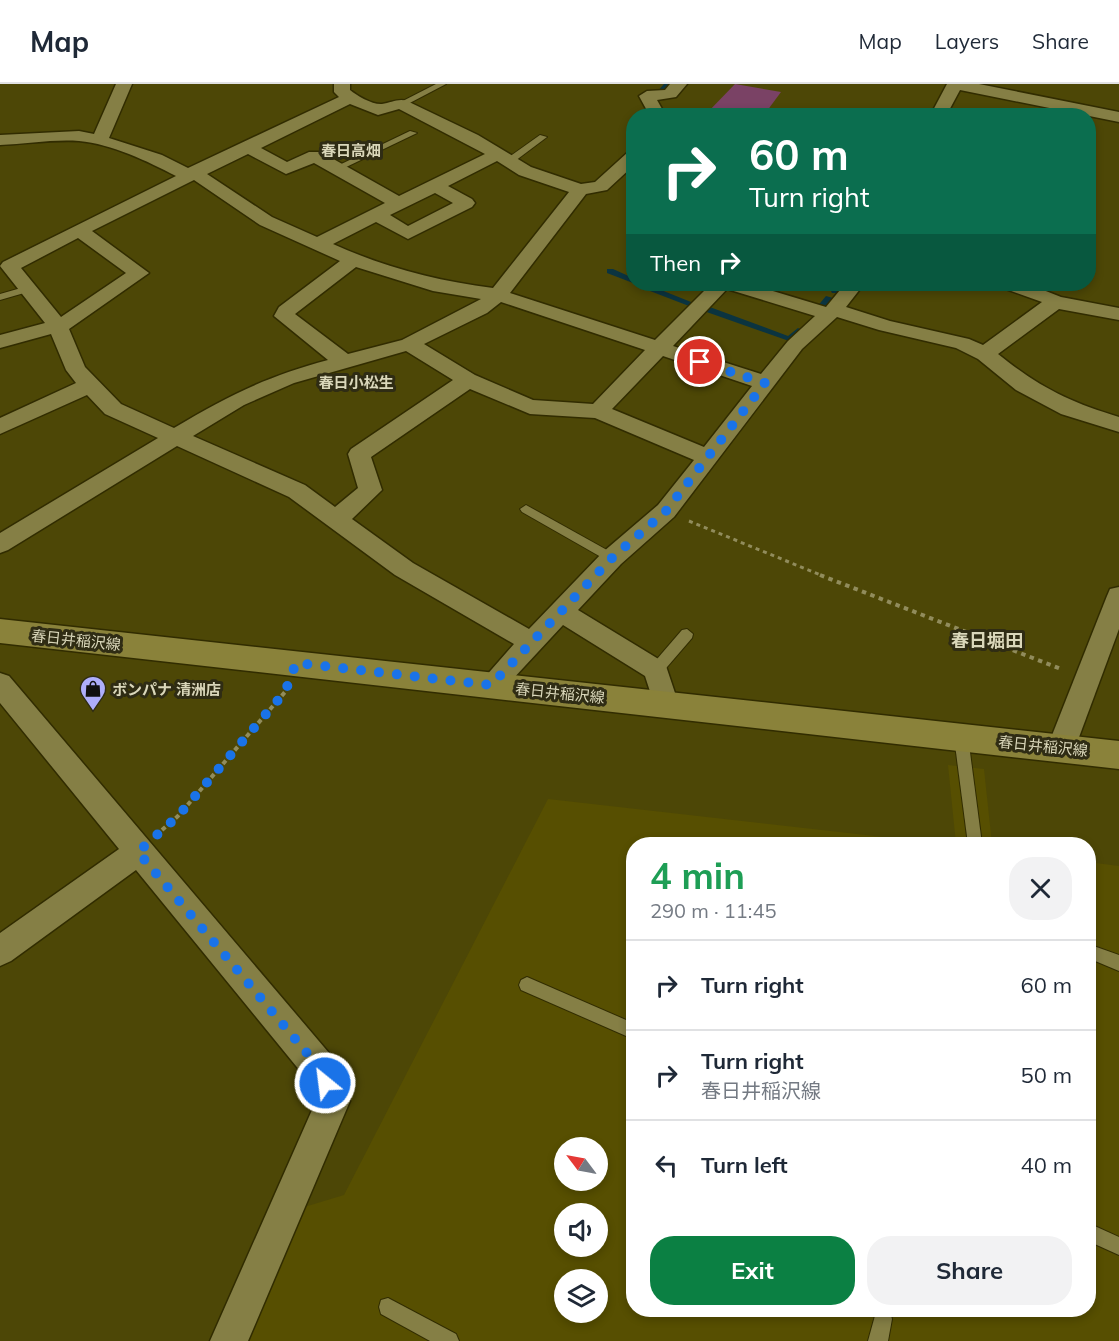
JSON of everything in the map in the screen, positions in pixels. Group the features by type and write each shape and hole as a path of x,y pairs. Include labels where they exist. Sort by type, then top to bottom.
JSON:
{"main road":[{"name":"春日井稲沢線","path":"0,631 1119,755"}],"street":[{"path":"100,140 124,84"},
{"path":"654,108 647,96 670,94 679,84"},
{"path":"942,108 955,84 1074,108"},
{"path":"531,642 404,569 297,491 113,409 76,370 57,326 10,266 191,174 250,148 346,91 378,110 401,104 472,139 525,171 580,190 601,186 626,163"},
{"path":"1096,112 1119,117"},
{"path":"0,140 79,136 100,140 156,159 191,174 266,221 353,261 440,287 498,295 765,383"},
{"path":"250,148 286,169 315,156 398,203"},
{"path":"318,244 434,185 502,158"},
{"path":"614,174 626,177"},
{"path":"376,214 408,233 466,203 434,185"},
{"path":"0,544 179,437 236,400 287,378 409,344 465,317 498,295 580,190"},
{"path":"0,342 66,323 139,273 78,230"},
{"path":"343,361 284,316 286,311 353,261"},
{"path":"598,411 656,348 714,291"},
{"path":"757,291 885,326 962,344 985,354 1023,385 1069,409 1119,425"},
{"path":"491,685 612,558 666,511 795,345 831,312 849,291"},
{"path":"1032,291 1055,302 1119,314"},
{"path":"985,354 1055,302"},
{"path":"409,344 468,380 530,407 598,411 708,457"},
{"path":"336,519 370,490 359,454 468,380"},
{"path":"0,427 90,385"},
{"path":"1061,748 1119,596"},
{"path":"560,611 656,670 666,705"},
{"path":"0,684 317,1065 333,1101 229,1341"},
{"path":"0,951 138,852"}],"lane":[{"path":"401,104 442,84"},
{"path":"337,168 413,133"},
{"path":"502,158 543,137"},
{"path":"0,297 28,288"},
{"path":"526,509 612,558"},
{"path":"656,670 687,634"},
{"path":"961,737 974,837"},
{"path":"1096,954 1119,963"},
{"path":"527,985 626,1028"},
{"path":"1096,1236 1119,1246"},
{"path":"388,1307 449,1341"},
{"path":"878,1341 883,1319"}],"path":[{"path":"666,511 772,556 951,624 1087,680"},
{"path":"138,852 178,816 285,692 296,663"}],"shaded area":[{"path":"735,84 781,92 769,108 712,108"},
{"path":"948,765 984,769 991,837 955,837"},
{"path":"548,799 883,837 626,837 626,1317 1096,1317 1096,863 1119,866 1119,1341 246,1341 301,1208 344,1195"}],"waterway":[{"path":"660,92 667,84"},
{"path":"610,271 626,278"},
{"path":"658,291 692,304"},
{"path":"820,308 829,298"},
{"path":"704,308 789,339 798,330"}],"place":[{"name":"ボンパナ 清洲店","path":"93,712"}],"district":[{"name":"春日高畑","path":"351,150"},
{"name":"春日小松生","path":"356,382"},
{"name":"春日堀田","path":"987,640"}],"route":[{"path":"325,1083 317,1065 138,852 178,816 285,692 296,663 491,685 612,558 666,511 765,383 700,362"}]}
